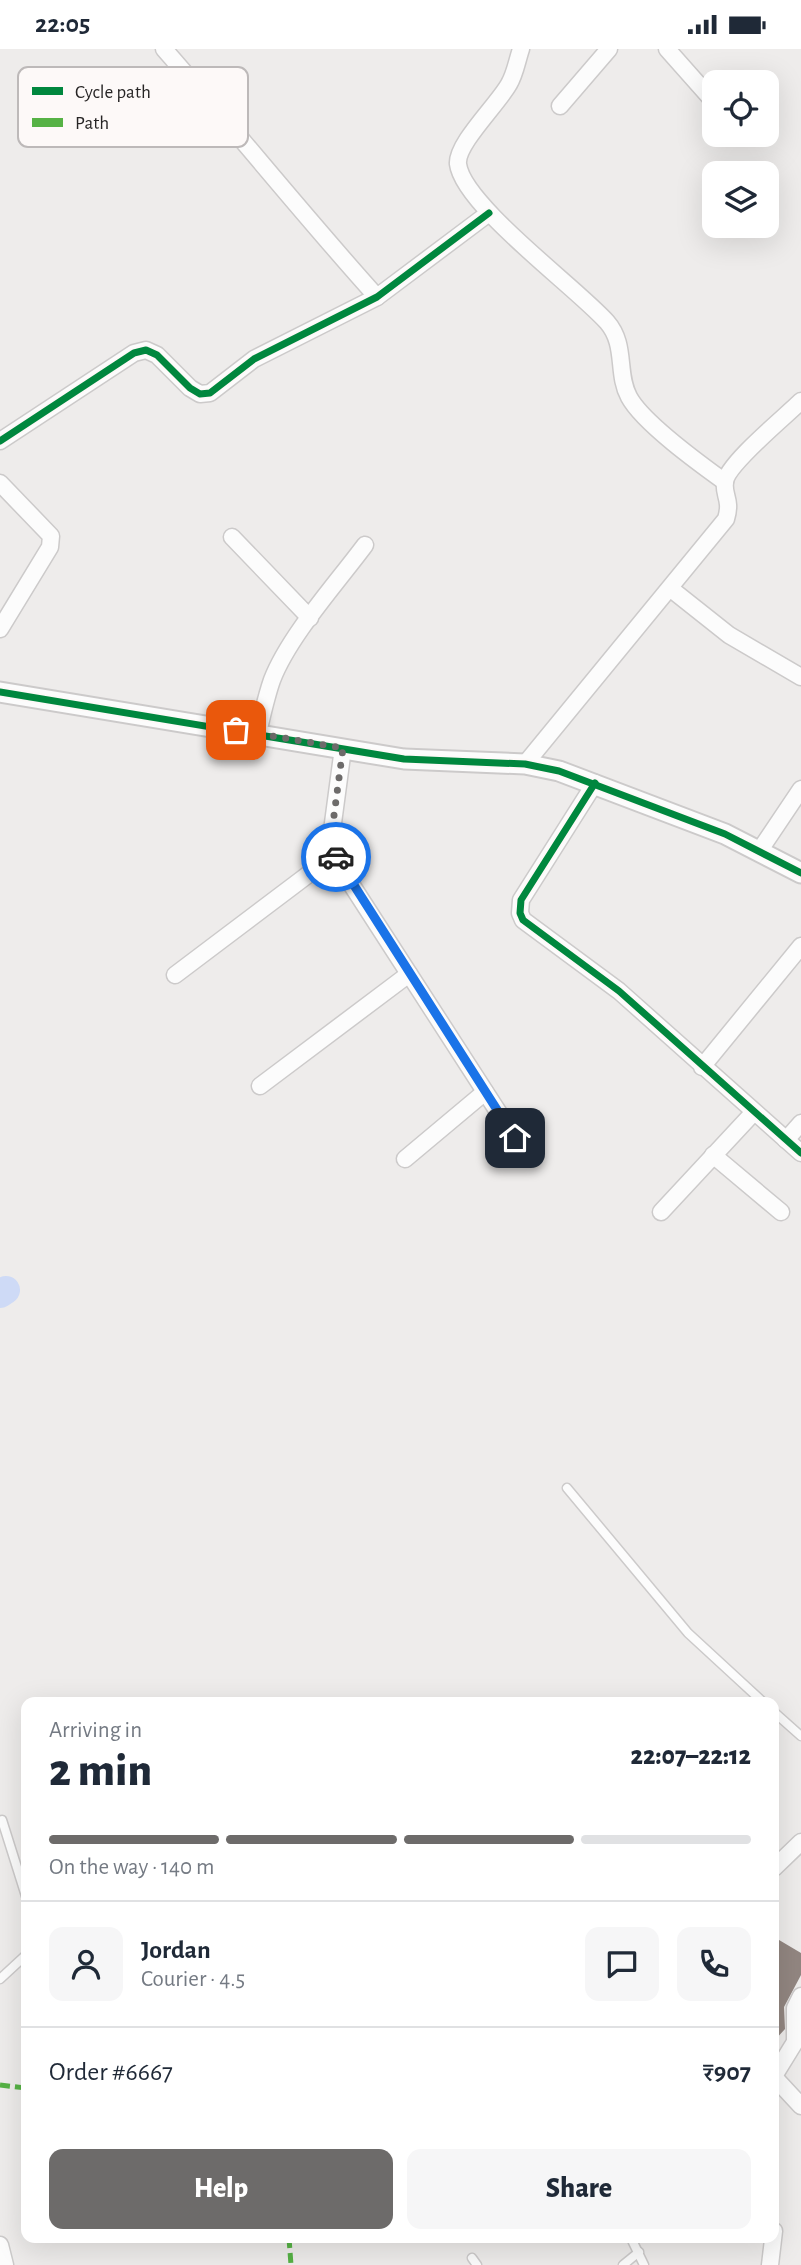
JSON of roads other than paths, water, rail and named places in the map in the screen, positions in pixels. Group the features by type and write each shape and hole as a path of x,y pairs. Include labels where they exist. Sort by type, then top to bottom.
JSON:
{"street":[{"path":"164,49 180,67"},
{"path":"521,49 511,81 503,95 460,150 458,163 461,175 489,213 608,323 621,349 624,385 637,408 686,453 725,482"},
{"path":"559,106 610,49"},
{"path":"692,49 673,55 702,88"},
{"path":"248,145 314,228 377,297"},
{"path":"0,441 134,353 146,349 157,355 190,387 201,394 210,393 254,359 377,297 489,213"},
{"path":"526,764 726,519 730,505 725,482 732,467 801,401"},
{"path":"0,483 51,536 50,547 0,629"},
{"path":"232,537 310,618"},
{"path":"258,733 272,681 310,618 365,545"},
{"path":"671,589 729,635 801,677"},
{"path":"0,692 441,762 526,764 595,783 760,850 801,873"},
{"path":"343,748 331,838 334,855 515,1138"},
{"path":"595,783 521,900 520,913 528,925 593,969 801,1153"},
{"path":"760,850 801,789"},
{"path":"175,975 334,855"},
{"path":"702,1067 801,946"},
{"path":"260,1086 409,974"},
{"path":"405,1159 485,1092"},
{"path":"661,1212 754,1112"},
{"path":"786,1140 801,1123"},
{"path":"713,1155 780,1212"},
{"path":"779,1863 801,1842"},
{"path":"779,2068 795,2042 795,2008 801,1996"},
{"path":"779,2082 801,2106"},
{"path":"770,2265 773,2243"},
{"path":"0,2245 5,2265"}],"lane":[{"path":"568,1488 688,1633 757,1697"},
{"path":"779,1716 801,1736"},
{"path":"2,1820 21,1880"},
{"path":"0,1979 21,1960"},
{"path":"634,2243 644,2265"},
{"path":"622,2265 639,2252"}],"waterway":[{"path":"0,1294 6,1290"}]}
